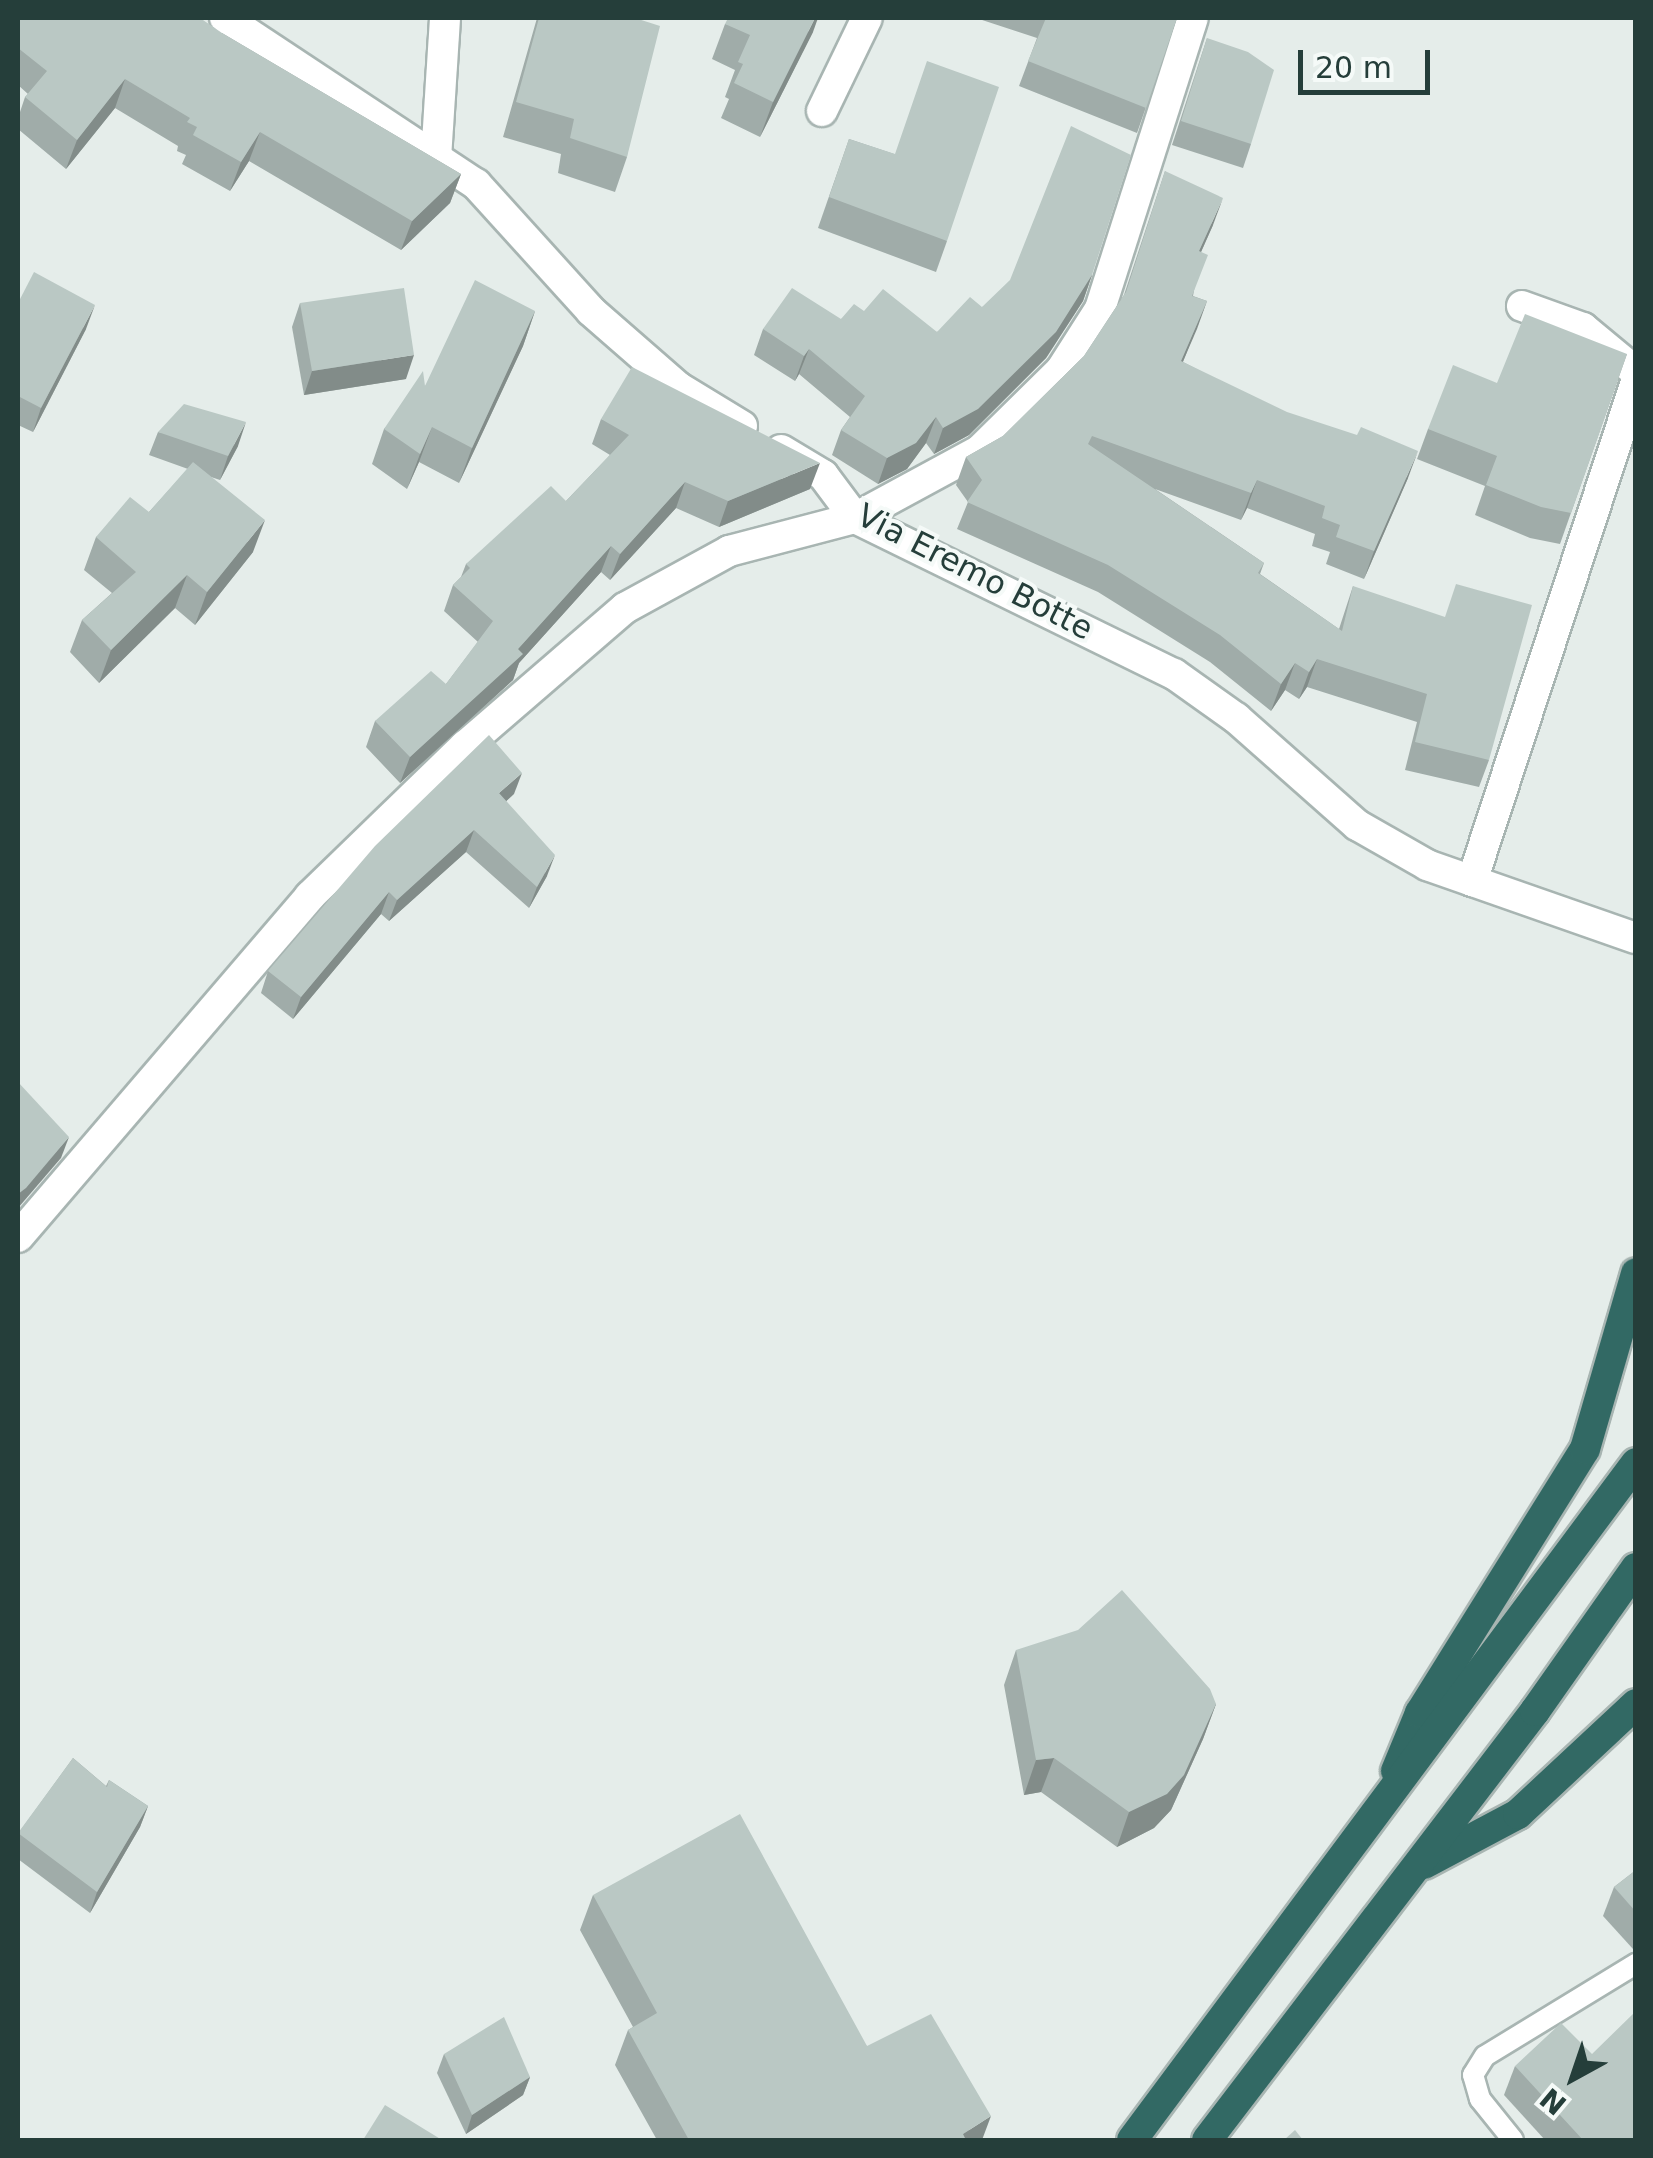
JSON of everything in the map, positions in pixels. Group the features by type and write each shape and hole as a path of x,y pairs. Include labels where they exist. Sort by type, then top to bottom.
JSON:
{"highway":[{"path":"1378,1815 1420,1713 1584,1449 1636,1272"},
{"path":"1132,2140 1378,1815 1636,1463"},
{"path":"1206,2140 1417,1867 1636,1568"},
{"path":"1417,1867 1518,1814 1636,1704"}],"street":[{"name":"Via Eremo Botte","path":"224,18 476,184 591,311 678,387 823,475 854,518 1174,674 1236,718 1357,825 1427,864 1636,938"},
{"path":"436,158 444,18"},
{"path":"822,111 867,18"},
{"path":"18,1237 310,896 465,746 626,608 729,551 854,518 980,450 1061,370 1100,309 1193,18"},
{"path":"1145,176 1178,186"},
{"path":"1522,306 1583,328 1636,372"},
{"path":"1472,880 1636,382"}],"lane":[{"path":"1513,2140 1480,2098 1472,2075 1485,2056 1636,1964"}],"building":[{"path":"18,18 200,18 461,174 412,221 260,132 241,162 193,135 197,127 187,122 190,118 125,79 77,140 25,97 47,71 18,48"},
{"path":"539,18 635,18 660,26 627,157 570,138 574,119 516,102"},
{"path":"728,18 815,18 773,102 734,83 750,35 725,24"},
{"path":"1046,18 1177,18 1146,108 1028,61"},
{"path":"1207,38 1248,52 1274,70 1251,144 1181,121"},
{"path":"927,61 999,87 947,241 829,197 849,139 895,154"},
{"path":"1071,126 1131,155 1092,275 1056,332 978,409 943,428 936,417 916,443 887,458 841,430 865,396 809,349 804,356 763,329 792,288 841,319 854,304 864,311 883,289 937,332 970,297 982,307 1010,280"},
{"path":"1165,171 1223,198 1199,251 1208,255 1192,296 1207,301 1181,361 1287,412 1357,435 1361,427 1418,451 1374,551 1336,537 1340,525 1322,518 1325,506 1257,480 1251,493 1092,436 1088,444 1264,563 1258,573 1342,631 1353,586 1445,617 1456,584 1532,605 1489,760 1415,742 1427,694 1317,659 1309,672 1295,663 1281,684 1220,635 1108,565 967,502 982,480 966,457 1003,436 1084,356 1126,292"},
{"path":"34,272 95,305 41,408 18,396 18,303"},
{"path":"475,280 535,311 472,448 432,427 420,454 384,429 423,371 425,386"},
{"path":"404,288 414,355 312,371 300,303"},
{"path":"1525,314 1627,354 1571,513 1541,507 1486,485 1497,456 1428,429 1453,365 1497,383"},
{"path":"632,367 820,463 728,501 685,482 620,554 611,546 518,649 523,654 410,757 375,721 431,671 446,684 493,621 453,585 470,568 466,564 551,486 566,501 629,435 601,419"},
{"path":"184,404 246,422 228,456 158,432"},
{"path":"193,462 265,520 207,592 187,575 111,650 82,620 136,572 96,537 130,497 149,512"},
{"path":"489,735 522,773 499,793 555,855 537,887 474,830 397,900 389,892 301,997 268,971 375,846"},
{"path":"18,1082 69,1137 18,1194"},
{"path":"1122,1590 1210,1689 1216,1704 1184,1775 1167,1794 1129,1812 1054,1758 1036,1760 1016,1650 1078,1630"},
{"path":"73,1758 107,1787 109,1780 148,1806 97,1892 18,1833"},
{"path":"740,1814 867,2046 931,2014 991,2116 963,2134 966,2140 689,2140 628,2030 657,2013 593,1895"},
{"path":"1636,1870 1636,1912 1614,1887"},
{"path":"1636,2011 1636,2140 1583,2140 1515,2066 1561,2023 1592,2054"},
{"path":"504,2017 530,2077 472,2115 444,2054"},
{"path":"385,2105 442,2140 363,2140"},
{"path":"1295,2130 1303,2140 1284,2140"}]}
